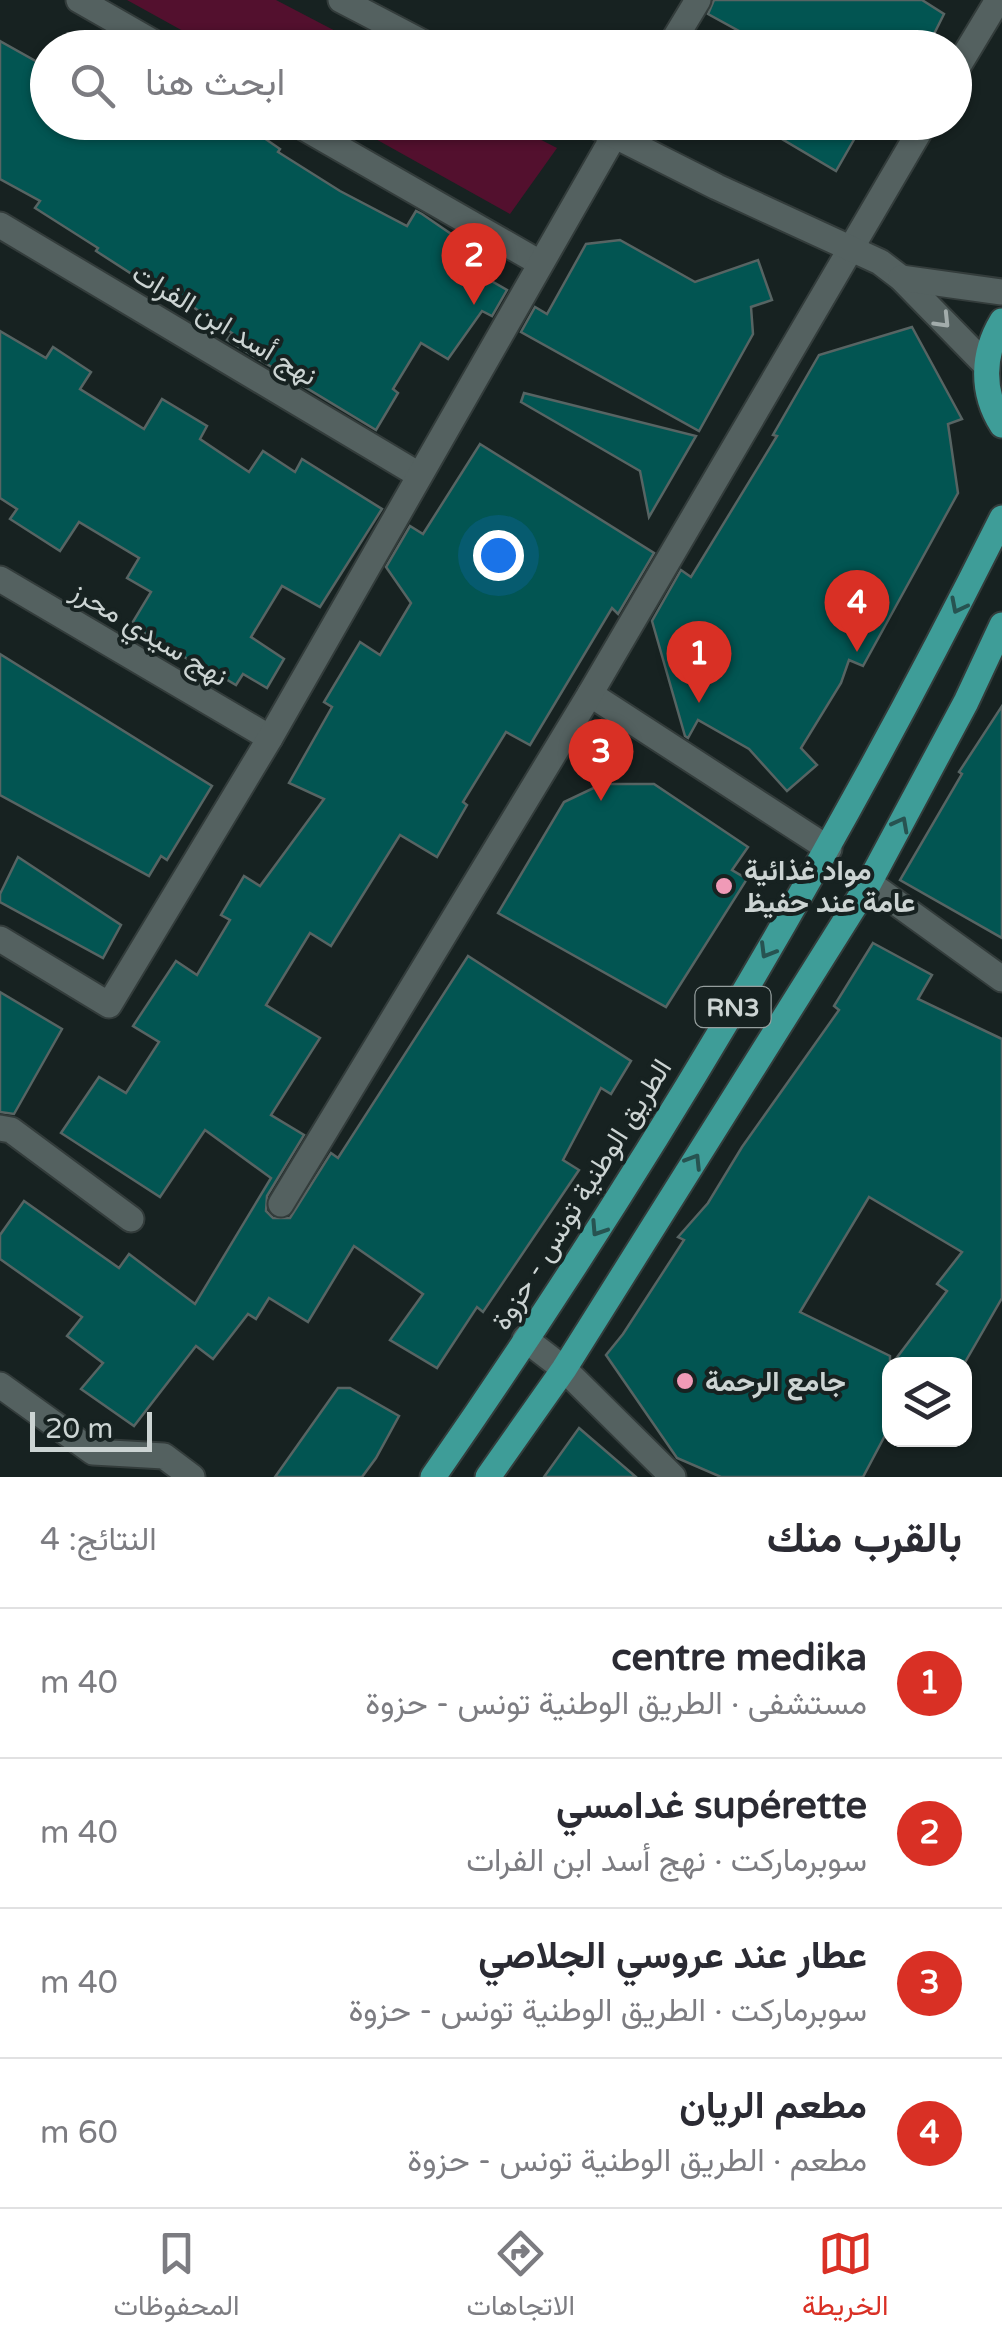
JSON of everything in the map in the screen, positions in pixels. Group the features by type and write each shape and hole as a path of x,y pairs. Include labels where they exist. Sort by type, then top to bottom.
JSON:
{"main road":[{"path":"1002,321 992,338 986,364 988,394 1002,425"},
{"name":"الطريق الوطنية تونس - حزوة","path":"434,1477 610,1211 829,848 1002,518"},
{"name":"RN3","path":"488,1477 564,1369 869,883 966,702 1002,625"}],"street":[{"path":"79,0 132,30"},
{"path":"341,0 398,30"},
{"path":"679,30 698,0"},
{"path":"972,43 998,0"},
{"path":"326,140 540,262"},
{"path":"0,939 109,1005 270,738 612,140"},
{"path":"637,140 717,187 880,262 901,278 986,364"},
{"path":"281,1204 590,694 914,140"},
{"name":"نهج أسد ابن الفرات","path":"0,225 419,475"},
{"path":"901,278 1002,292"},
{"name":"نهج سيدي محرز","path":"0,579 270,738"},
{"path":"590,694 829,848"},
{"path":"869,883 1002,978"},
{"path":"0,1128 11,1130 131,1219"},
{"path":"525,1339 564,1369 673,1477"},
{"path":"0,1385 93,1452 164,1456 192,1477"}],"shaded area":[{"path":"127,0 276,0 333,30 181,30"},
{"path":"377,140 541,140 557,148 510,214"}],"building":[{"path":"714,0 922,0 944,14 936,30 737,30 708,14"},
{"path":"0,41 30,58 30,140 267,140 280,149 278,152 340,191 407,226 416,211 422,214 457,238 448,256 507,290 492,316 482,311 448,359 421,343 393,389 398,393 376,430 227,340 232,333 142,273 138,278 96,251 98,248 35,208 40,201 0,179"},
{"path":"783,140 854,140 836,171"},
{"path":"620,240 695,282 758,260 772,300 751,307 753,334 699,431 521,332 535,307 547,314 586,244"},
{"path":"912,327 962,419 948,424 958,493 863,666 849,660 841,683 801,748 817,765 787,791 749,749 698,720 688,738 685,736 652,621 681,570 691,577 777,436 773,435 819,355"},
{"path":"0,331 46,358 53,347 91,372 80,389 144,429 162,399 207,426 200,439 249,472 263,451 295,472 302,459 382,509 320,607 282,586 251,637 284,659 267,688 243,674 236,685 216,676 131,625 151,592 127,578 139,558 79,522 60,551 10,519 17,509 0,498"},
{"path":"524,393 696,436 649,517 640,471 521,402"},
{"path":"480,444 654,553 618,614 612,608 530,745 506,732 463,802 467,805 437,857 400,835 331,946 310,933 266,1005 320,1038 271,1115 304,1135 267,1196 266,1211 273,1218 290,1218 331,1153 338,1158 468,956 631,1061 611,1094 601,1088 563,1160 579,1170 483,1312 477,1307 437,1368 390,1340 423,1294 354,1246 308,1322 269,1298 256,1319 248,1314 213,1359 196,1346 134,1426 81,1389 103,1363 67,1336 82,1317 0,1259 0,1235 24,1201 119,1268 129,1254 195,1304 271,1178 205,1130 160,1197 61,1133 99,1077 126,1093 159,1042 133,1026 176,961 197,975 230,920 221,915 244,876 260,886 324,799 289,783 332,707 324,702 360,642 380,655 411,603 386,567 410,526 423,534"},
{"path":"0,654 212,786 167,860 161,856 149,876 0,795"},
{"path":"1002,706 1002,938 900,880 962,774 959,772"},
{"path":"602,784 654,784 748,847 732,870 747,879 666,1007 498,913 564,802"},
{"path":"18,857 121,925 103,958 0,902"},
{"path":"873,943 932,975 918,999 1002,1039 1002,1298 968,1357 897,1357 947,1291 937,1284 962,1252 869,1197 800,1312 890,1356 882,1357 882,1441 863,1477 721,1477 677,1458 606,1355 684,1240 678,1237 708,1203 742,1147 839,1010 834,1006"},
{"path":"0,992 62,1029 14,1114 0,1112"},
{"path":"338,1388 350,1388 399,1416 376,1458 362,1477 275,1477"},
{"path":"579,1428 636,1477 544,1477"}],"place":[{"name":"supérette غدامسي","path":"474,305"},
{"name":"مطعم الريان","path":"857,652"},
{"name":"centre medika","path":"699,703"},
{"name":"عطار عند عروسي الجلاصي","path":"601,801"},
{"name":"مواد غذائية عامة عند حفيظ","path":"724,886"},
{"name":"جامع الرحمة","path":"685,1381"}]}
